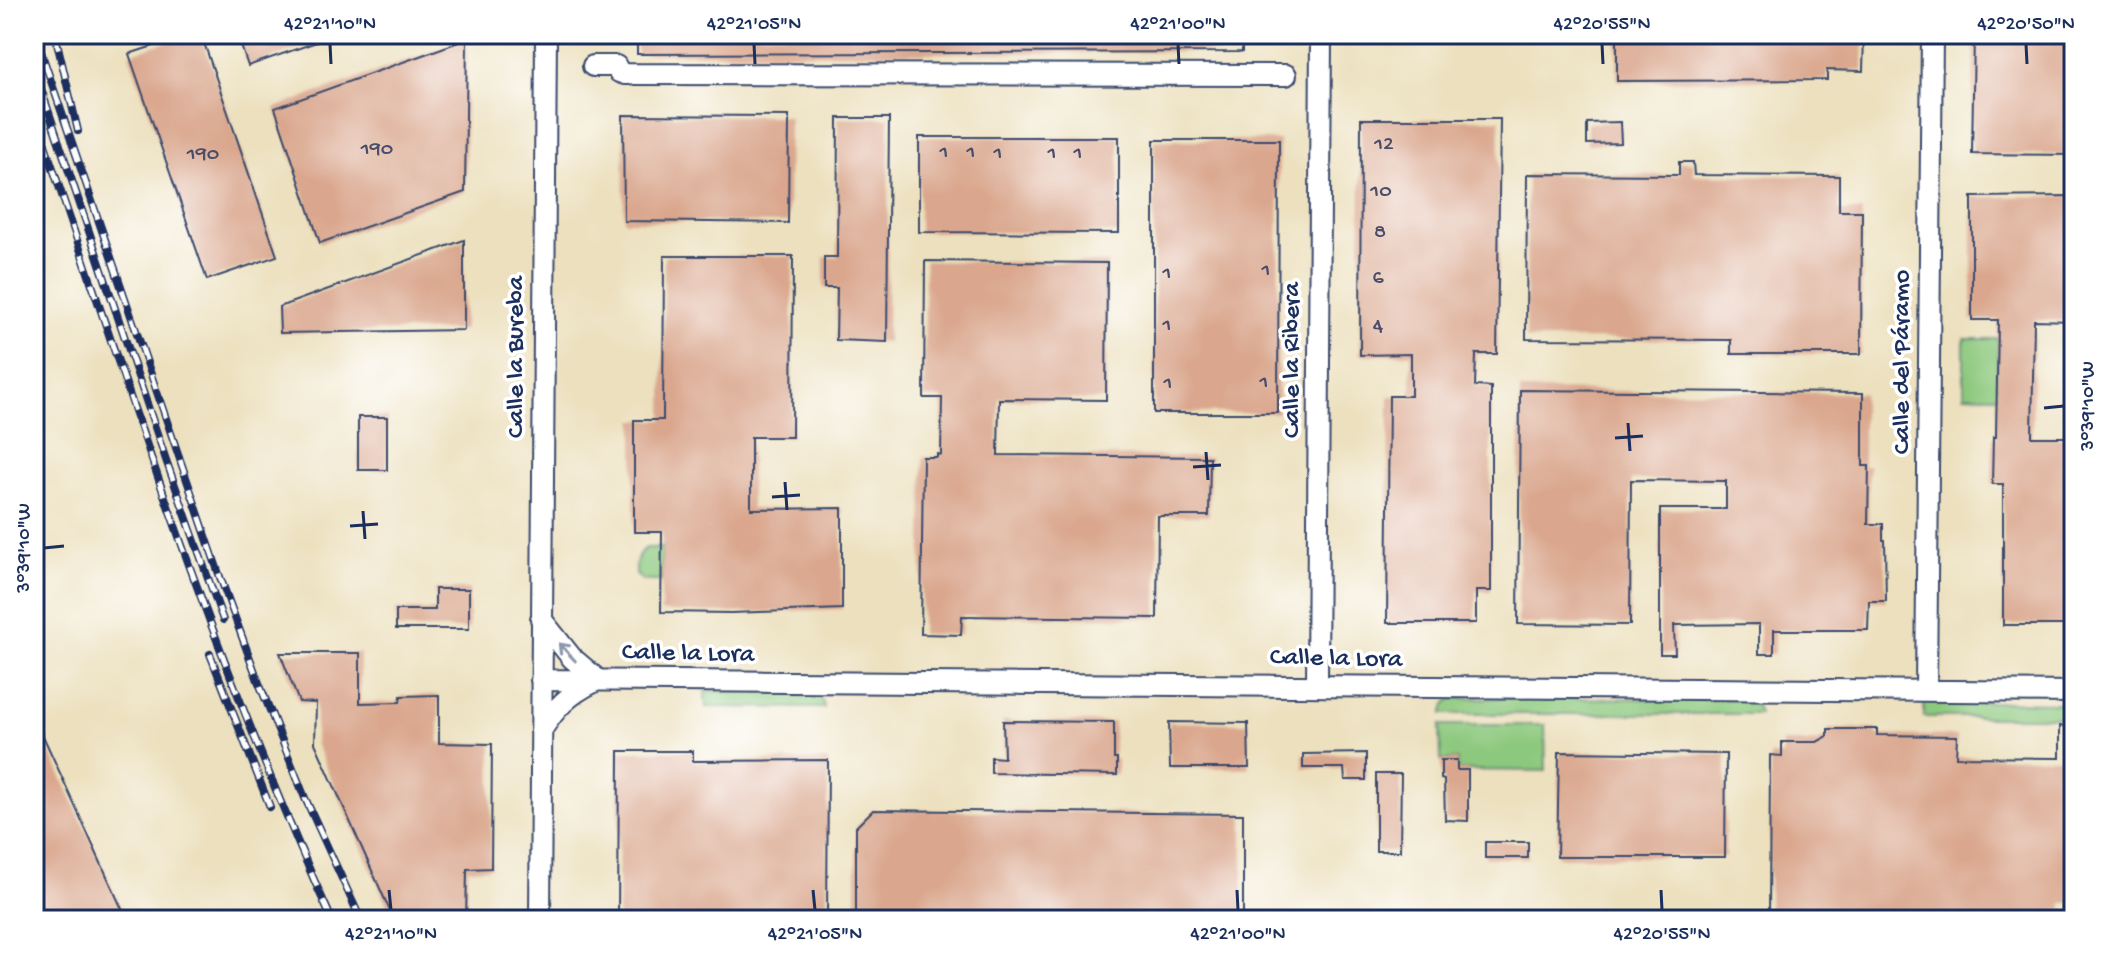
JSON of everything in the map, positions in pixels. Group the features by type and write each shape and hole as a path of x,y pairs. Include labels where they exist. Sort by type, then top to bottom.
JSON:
{"street":[{"name":"Calle la Bureba","path":"540,920 546,34"},
{"name":"Calle la Ribera","path":"1317,685 1321,34"},
{"name":"Calle del Páramo","path":"1926,690 1932,34"},
{"path":"593,66 616,66 619,72 625,74 1286,75"},
{"name":"Calle la Lora","path":"541,619 572,658 598,680"},
{"name":"Calle la Lora","path":"541,680 2074,692"},
{"name":"Calle la Lora","path":"541,731 564,699 598,680"}],"green space":[{"path":"1964,339 1998,339 1997,396 1964,395"},
{"path":"647,548 662,548 661,581 644,581 636,575 638,556"},
{"path":"705,691 810,692 820,697 824,708 706,707"},
{"path":"1454,698 1748,699 1755,703 1759,714 1443,714 1446,704"},
{"path":"1924,701 2058,703 2071,717 1924,717"},
{"path":"1440,725 1545,725 1546,771 1457,770 1457,760 1441,760"}],"building":[{"path":"190,34 201,34 277,256 207,280 129,54"},
{"path":"237,34 333,34 334,36 248,66"},
{"path":"637,34 1242,34 1242,52 637,54"},
{"path":"1617,34 1864,34 1863,71 1827,70 1827,80 1617,81"},
{"path":"1974,34 2074,34 2074,155 1972,154"},
{"path":"467,39 465,192 320,243 275,108"},
{"path":"623,115 789,116 788,223 624,221"},
{"path":"838,118 889,118 887,342 836,340 837,288 824,288 824,257 837,257"},
{"path":"1361,119 1500,119 1497,354 1476,354 1475,386 1491,387 1491,591 1476,591 1476,623 1387,623 1389,396 1411,396 1411,354 1360,355"},
{"path":"1620,122 1621,143 1587,144 1587,123"},
{"path":"919,137 1119,137 1119,233 919,232"},
{"path":"1154,140 1279,140 1278,413 1154,413"},
{"path":"1679,162 1693,162 1694,175 1839,176 1839,211 1862,211 1861,354 1731,354 1731,340 1526,339 1527,174 1679,175"},
{"path":"2074,196 2074,321 2034,320 2032,437 2074,437 2074,625 2003,625 2003,484 1992,484 1998,320 1972,320 1972,197"},
{"path":"464,240 464,330 280,333 279,307"},
{"path":"664,256 793,256 792,437 751,437 751,509 842,508 842,609 661,612 662,532 634,532 634,420 663,420"},
{"path":"925,261 1107,263 1106,400 999,399 998,455 1210,457 1209,516 1158,516 1157,618 962,616 961,635 921,634 923,457 941,455 942,398 924,398"},
{"path":"1520,390 1863,393 1863,466 1869,466 1868,524 1883,524 1885,540 1886,601 1869,601 1868,630 1774,630 1774,654 1759,654 1759,624 1674,625 1675,654 1660,654 1660,509 1726,509 1726,481 1631,480 1630,625 1518,624"},
{"path":"358,417 387,417 387,470 358,470"},
{"path":"435,589 469,589 469,629 396,629 396,610 435,610"},
{"path":"280,653 360,653 360,703 400,702 401,696 439,695 439,743 492,744 491,868 467,869 466,920 394,920 315,743 316,703 299,702"},
{"path":"34,716 127,920 34,920"},
{"path":"1003,721 1114,722 1117,775 991,773 991,757 1004,758"},
{"path":"1169,722 1248,723 1249,768 1170,768"},
{"path":"2060,726 2074,726 2074,903 2062,903 2062,920 1769,920 1770,755 1782,756 1782,742 1817,742 1828,736 1828,729 1877,729 1877,735 1957,736 1956,757 2060,758"},
{"path":"619,751 693,751 693,761 828,760 827,920 618,920"},
{"path":"1559,752 1726,754 1725,857 1557,857"},
{"path":"1366,753 1366,780 1345,780 1344,768 1303,768 1303,754"},
{"path":"1441,760 1457,760 1457,770 1468,770 1468,821 1445,820"},
{"path":"1376,774 1401,774 1400,851 1376,851"},
{"path":"873,810 1243,814 1243,920 856,920 856,827"},
{"path":"1485,842 1528,842 1528,858 1485,858"}],"railway":[{"path":"35,34 259,683 305,798 361,920"},
{"path":"55,34 78,131"},
{"path":"34,68 223,620"},
{"path":"34,112 137,418 210,621 248,721 332,920"},
{"path":"210,654 270,807"}]}
